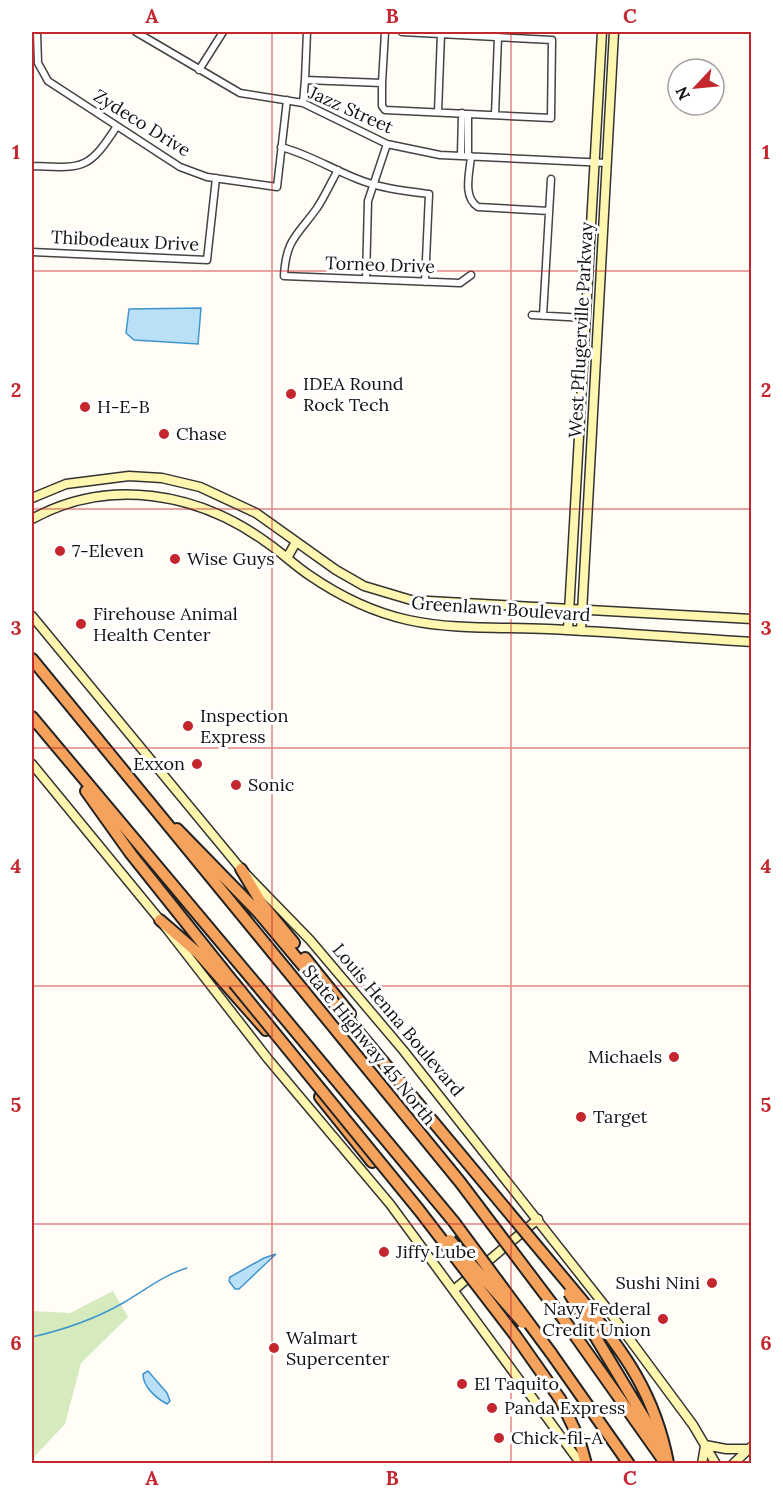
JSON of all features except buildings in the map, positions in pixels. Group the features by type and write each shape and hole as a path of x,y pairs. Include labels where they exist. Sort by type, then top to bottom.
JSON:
{"highway":[{"name":"State Highway 45 North","path":"32,659 460,1182 562,1317 668,1464"},
{"path":"32,717 454,1222 551,1353 629,1464"},
{"path":"65,758 102,817 419,1210 522,1345 560,1399 579,1439 586,1464"},
{"path":"147,798 258,912 581,1299 624,1355 648,1395 658,1422 668,1464"},
{"path":"241,869 262,904 430,1112 561,1281 594,1332 668,1464"},
{"path":"160,920 198,953 287,1055 372,1162 435,1224 551,1353"}],"main road":[{"name":"West Pflugerville Parkway","path":"568,630 602,32"},
{"name":"West Pflugerville Parkway","path":"581,631 614,32"},
{"path":"581,387 594,388"},
{"name":"Greenlawn Boulevard","path":"32,498 66,484 129,476 162,478 200,487 236,502 336,570 364,586 411,600 752,619"},
{"name":"Greenlawn Boulevard","path":"32,519 72,500 128,495 154,496 194,504 231,520 307,574 344,597 409,620 752,642"},
{"path":"286,558 296,542"},
{"name":"Louis Henna Boulevard","path":"32,616 241,869 310,940 403,1050 606,1306 705,1445 716,1464"},
{"path":"32,764 160,920 268,1059 389,1203 455,1289 581,1464"},
{"path":"455,1289 538,1219"},
{"path":"702,1464 705,1445 726,1449 751,1448"},
{"path":"733,1464 751,1448"},
{"path":"744,1464 751,1448"}],"street":[{"name":"Zydeco Drive","path":"37,32 38,63 48,81 180,167 216,178 277,187 281,147"},
{"name":"Jazz Street","path":"136,32 240,93 303,103 387,144 412,151 607,163"},
{"path":"199,70 223,32"},
{"path":"303,103 307,32"},
{"path":"385,32 382,106 386,110 551,118 552,40 402,32"},
{"path":"438,112 441,34"},
{"path":"495,115 498,37"},
{"path":"305,80 382,83"},
{"path":"287,100 281,147 303,153 374,184 429,194 425,282"},
{"path":"465,114 468,198 472,204 478,207 549,211"},
{"path":"32,166 72,168 86,163 100,152 117,126"},
{"path":"366,279 368,201 387,144"},
{"name":"Torneo Drive","path":"338,170 317,208 294,236 285,253 284,276 460,283 471,275"},
{"name":"Thibodeaux Drive","path":"32,252 207,260 216,178"},
{"path":"543,316 551,179"},
{"path":"532,315 585,318"}],"green space":[{"path":"113,1291 128,1317 81,1363 65,1424 34,1457 32,1456 32,1311 70,1313"}],"water":[{"path":"201,308 198,344 134,340 126,333 129,309"},
{"path":"276,1254 239,1289 235,1289 229,1281 230,1277"},
{"path":"148,1371 167,1393 170,1401 167,1404 145,1383 143,1374"}],"waterway":[{"path":"32,1337 90,1319 123,1303 162,1279 187,1268"}],"place":[{"name":"IDEA Round Rock Tech","path":"291,394"},
{"name":"H-E-B","path":"85,407"},
{"name":"Chase","path":"164,434"},
{"name":"7-Eleven","path":"60,551"},
{"name":"Wise Guys","path":"175,559"},
{"name":"Firehouse Animal Health Center","path":"81,624"},
{"name":"Inspection Express","path":"188,726"},
{"name":"Exxon","path":"197,764"},
{"name":"Sonic","path":"236,785"},
{"name":"Michaels","path":"674,1057"},
{"name":"Target","path":"581,1117"},
{"name":"Jiffy Lube","path":"384,1252"},
{"name":"Sushi Nini","path":"712,1283"},
{"name":"Navy Federal Credit Union","path":"663,1319"},
{"name":"Walmart Supercenter","path":"274,1348"},
{"name":"El Taquito","path":"462,1384"},
{"name":"Panda Express","path":"492,1408"},
{"name":"Chick-fil-A","path":"499,1438"}]}
